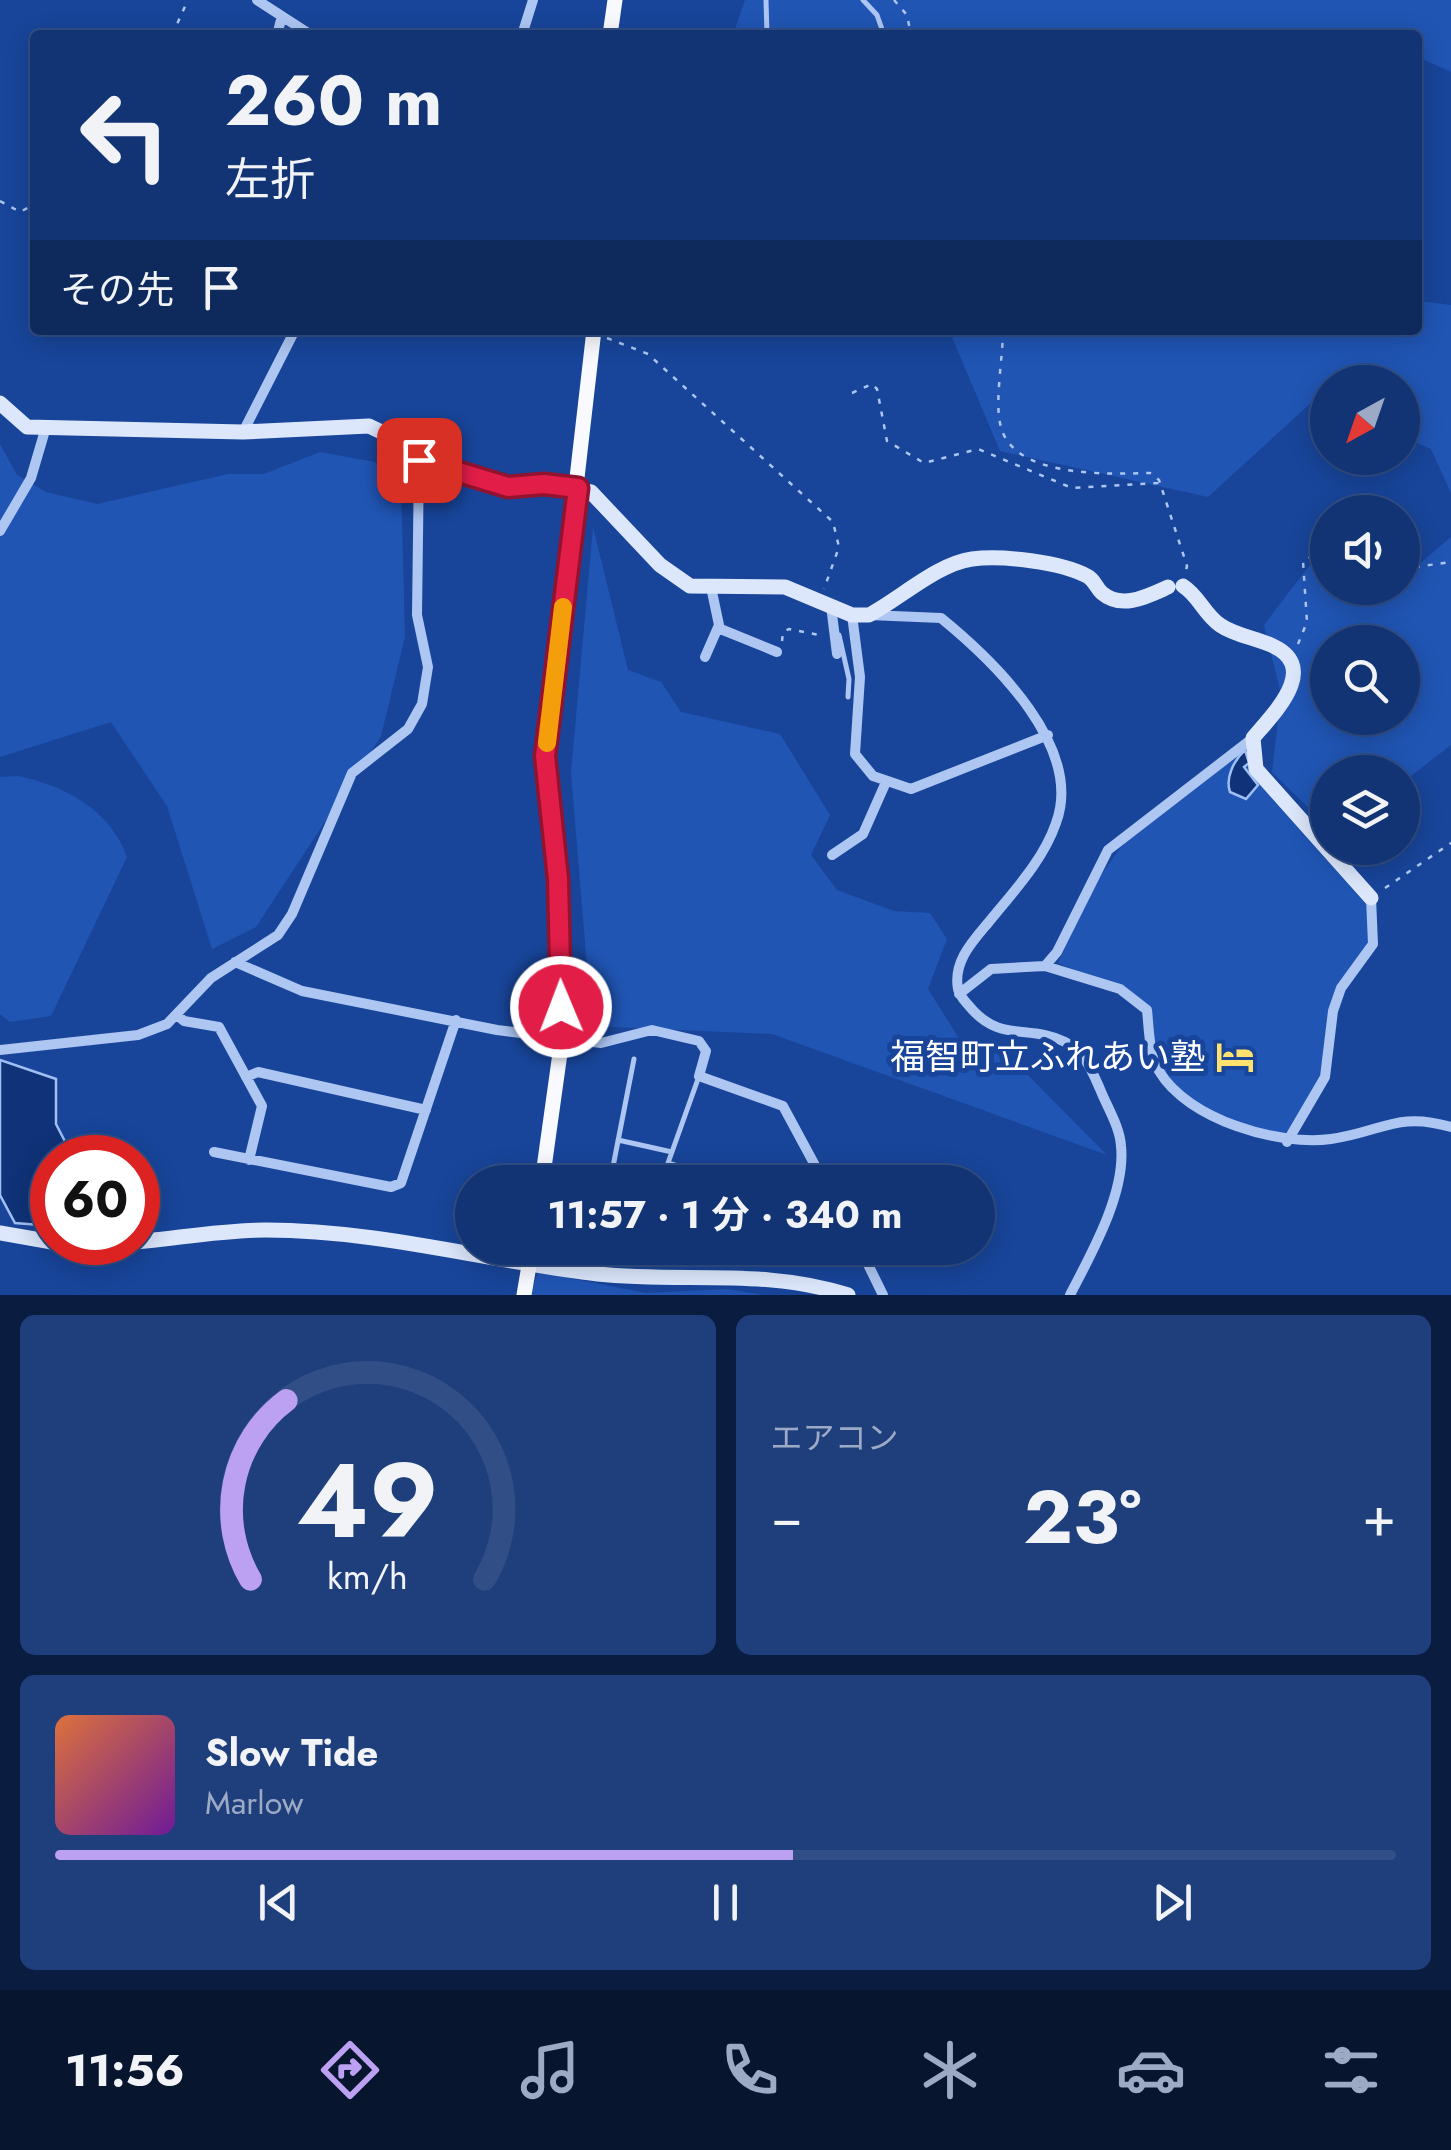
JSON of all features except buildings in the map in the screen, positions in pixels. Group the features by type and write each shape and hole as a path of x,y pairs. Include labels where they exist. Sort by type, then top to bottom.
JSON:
{"main road":[{"path":"611,30 615,0"},
{"path":"544,1165 562,1039 558,879 545,756 595,335"},
{"path":"524,1295 530,1266"}],"street":[{"path":"257,0 303,30"},
{"path":"524,30 533,0"},
{"path":"278,30 282,16"},
{"path":"243,432 292,335"},
{"path":"0,403 26,426 243,432 369,426 394,438 419,460 508,487 544,484 591,492 674,578 690,586 785,587 852,615 942,618 1037,718 1048,735 1062,785 1057,822 1036,863 966,951 957,972 958,994 978,1018 1000,1032 1045,1033 1080,1053 1121,1142 1122,1164 1112,1195 1070,1295"},
{"path":"0,531 31,478 46,426"},
{"path":"0,1050 138,1035 177,1015 212,978 278,935 292,914 352,773 408,729 422,704 428,667 417,616 419,460"},
{"path":"870,614 968,560 1016,558 1091,577 1101,592 1115,600 1135,600 1176,586 1196,594 1221,626 1276,647 1290,662 1294,684 1289,696 1252,738 1108,850 1098,862 1057,952 1046,966"},
{"path":"705,657 718,628 711,587"},
{"path":"828,607 838,654"},
{"path":"852,615 860,677 855,754 873,776 911,789 1048,735"},
{"path":"718,628 777,652"},
{"path":"1252,738 1256,769 1371,898 1373,944 1341,988 1333,1011 1326,1077 1286,1142"},
{"path":"832,855 863,834 886,782"},
{"path":"235,962 302,991 382,1010 601,1043 652,1030 699,1040 706,1051 699,1076 783,1106 815,1165"},
{"path":"958,994 992,969 1046,966 1120,989 1147,1010 1159,1071 1185,1100 1235,1125 1286,1142 1334,1139 1418,1117 1451,1128"},
{"path":"177,1015 184,1021 219,1027 262,1106 249,1160"},
{"path":"214,1152 391,1188 401,1183 456,1020"},
{"path":"246,1077 258,1072 426,1110"},
{"path":"160,1239 218,1230 353,1234 530,1266 593,1273 778,1279 848,1295"},
{"path":"0,1233 30,1238"},
{"path":"868,1265 883,1295"}],"lane":[{"path":"766,0 767,30"},
{"path":"863,0 882,30"},
{"path":"828,607 849,679 848,697"},
{"path":"613,1165 634,1059"},
{"path":"674,1165 668,1163 699,1076"},
{"path":"618,1140 672,1152"},
{"path":"593,1273 595,1265"}],"path":[{"path":"174,30 188,0"},
{"path":"894,0 907,15 910,30"},
{"path":"0,201 20,212 30,207"},
{"path":"602,335 615,345 648,354 833,522 839,547 828,607"},
{"path":"1003,335 1000,422 1007,440 1064,472 1150,472 1160,483 1186,566 1176,586"},
{"path":"852,393 872,384 877,389 887,442 924,463 978,449 1072,488 1160,483"},
{"path":"1290,662 1306,622 1302,561 1310,557"},
{"path":"1420,566 1451,562"},
{"path":"777,652 783,632 789,629 836,638"},
{"path":"1371,898 1451,843"}],"shaded area":[{"path":"745,0 1451,0 1451,72 1422,59 1422,30 735,30"},
{"path":"1422,301 1451,305 1451,493 1431,449 1420,444 1420,365 1310,365 1310,404 1208,497 1000,451 951,335 1422,335"},
{"path":"0,444 17,475 46,492 97,504 228,474 264,474 320,452 375,462 401,483 405,637 381,736 256,927 212,949 167,806 111,722 0,757"},
{"path":"593,527 628,670 661,682 681,712 780,734 830,815 811,855 837,890 894,911 930,913 947,939 928,989 960,1040 1014,1061 1107,1155 772,1034 592,1026 571,773"},
{"path":"1451,537 1451,745 1420,769 1420,755 1310,755 1310,809 1272,772 1281,694 1264,625 1310,565 1310,605 1420,605 1420,563"},
{"path":"1245,747 1250,750 1256,769 1310,830 1310,865 1342,865 1371,898 1373,944 1341,988 1325,1077 1287,1142 1185,1100 1159,1071 1147,1010 1120,989 1058,963 1094,885 1125,841"},
{"path":"1245,750 1249,763 1244,767 1258,785 1246,799 1230,792 1229,787 1232,769"},
{"path":"17,776 52,786 83,802 109,825 127,857 51,1016 10,1022 0,1014 0,777"},
{"path":"0,1060 56,1079 56,1124 62,1135 30,1135 30,1224 15,1223 0,1195"},
{"path":"538,1272 646,1293 728,1289 763,1295 530,1295"}],"slow traffic":[{"path":"547,743 563,607"}],"place":[{"name":"福智町立ふれあい塾","path":"1235,1057"}],"route":[{"path":"419,460 508,487 544,484 578,488 545,756 558,879 561,1007"}]}
